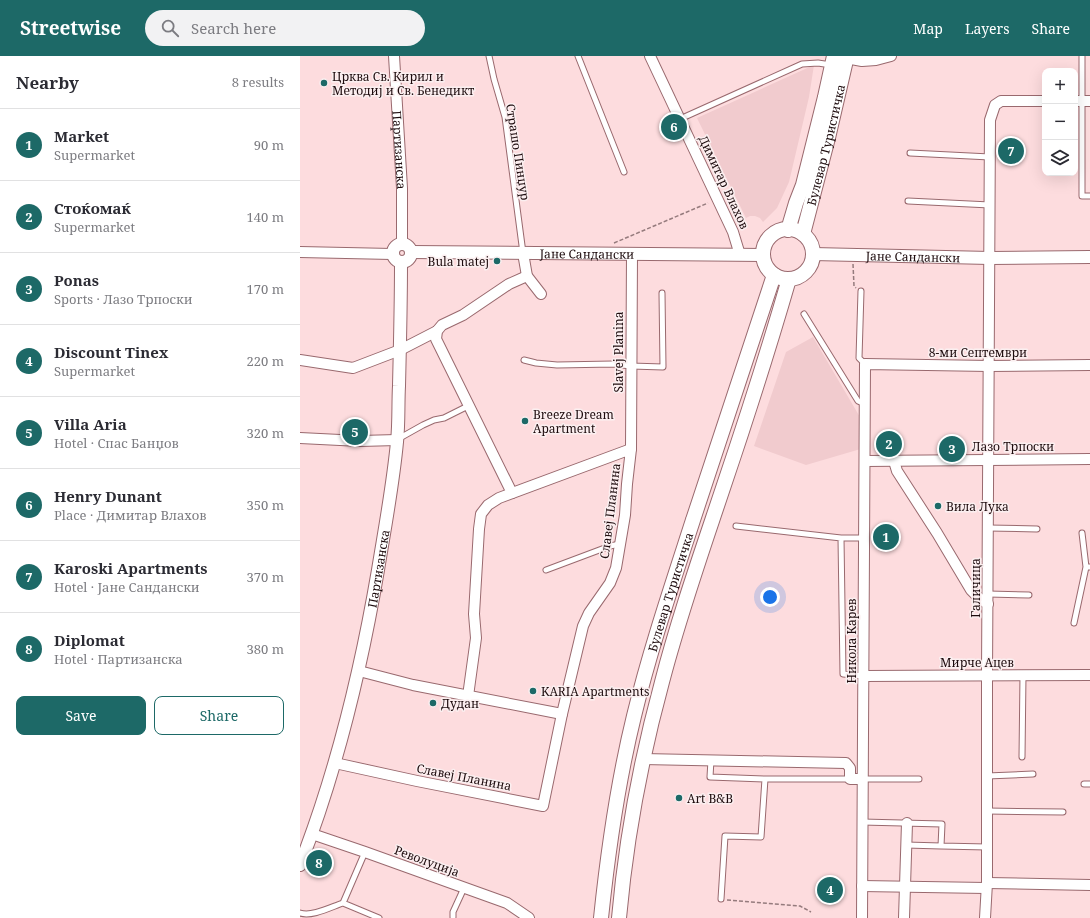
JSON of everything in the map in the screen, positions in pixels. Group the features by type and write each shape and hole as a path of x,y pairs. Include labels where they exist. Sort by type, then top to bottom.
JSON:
{"main road":[{"name":"Булевар Туристичка","path":"788,230 796,203 804,185 825,96 840,59"},
{"name":"Булевар Туристичка","path":"803,234 828,138 840,59"},
{"path":"792,229 803,234 811,243 813,248 813,258 810,267 804,274 795,279 785,279 774,275 768,269 764,260 763,251 767,242 773,234 782,230 792,229"},
{"name":"Булевар Туристичка","path":"601,918 605,879 624,757 645,672 666,602 774,275"},
{"name":"Булевар Туристичка","path":"618,918 622,880 643,759 662,682 678,625 774,333 789,279"}],"street":[{"name":"Партизанска","path":"394,56 402,188 402,244"},
{"name":"Димитар Влахов","path":"650,56 733,232 740,255"},
{"path":"840,59 862,61 876,60 891,56"},
{"path":"990,258 990,120 992,111 995,105 1001,101 1042,101"},
{"path":"402,244 409,247 411,252 408,260 404,263 396,261 392,254 396,246 402,244"},
{"path":"300,252 392,254"},
{"name":"Јане Сандански","path":"411,252 764,255"},
{"path":"523,252 528,276 541,294"},
{"name":"Slavej Planina","path":"631,449 632,254"},
{"name":"Јане Сандански","path":"813,254 990,258 1090,256"},
{"name":"Галичица","path":"986,918 990,258"},
{"name":"Партизанска","path":"300,864 312,834 335,763 359,671 384,535 397,440 401,263"},
{"path":"300,360 353,368 400,350 437,331 442,326 462,315 508,284 528,276"},
{"path":"437,331 436,339 512,493"},
{"name":"8-ми Септември","path":"865,364 989,366 1090,365"},
{"name":"Никола Карев","path":"862,918 865,364"},
{"path":"300,438 360,441 397,440"},
{"name":"Славеј Планина","path":"335,763 543,806 562,714 583,626 589,613 610,583 616,568 625,515 631,449 499,498 488,505 482,514 479,529 474,614 476,638 468,696"},
{"name":"Лазо Трпоски","path":"865,461 1090,459"},
{"path":"894,461 897,471 937,533 971,590 979,598 988,599"},
{"path":"359,671 413,685 562,714"},
{"name":"Мирче Ацев","path":"864,676 1090,675"},
{"path":"643,759 846,763 850,768 850,779 862,779"},
{"path":"904,918 907,823"},
{"name":"Револуција","path":"312,834 507,903 529,918"},
{"path":"862,886 1090,885"}],"lane":[{"name":"Страшо Пинџур","path":"489,56 505,117 523,252"},
{"path":"578,56 624,172"},
{"path":"1082,56 1082,196 1090,196"},
{"path":"680,118 802,64 840,59"},
{"path":"910,153 990,157"},
{"path":"908,201 990,205"},
{"path":"861,291 859,358 865,364"},
{"path":"524,360 557,365 613,364 663,368 662,293"},
{"path":"804,314 858,401 865,404"},
{"path":"397,440 423,425 434,420 444,418 468,406"},
{"path":"736,526 841,538 864,538"},
{"path":"988,528 1037,529"},
{"path":"1074,623 1088,567 1082,533"},
{"path":"841,538 843,674 864,676"},
{"path":"546,570 620,544"},
{"path":"988,599 1029,595"},
{"path":"1022,757 1023,675"},
{"path":"711,760 710,777 765,779 850,779"},
{"path":"987,776 1033,774"},
{"path":"722,899 725,836 761,838 765,779"},
{"path":"862,779 919,779"},
{"path":"987,811 1063,812"},
{"path":"862,822 942,824 941,846"},
{"path":"906,845 986,847"},
{"path":"343,903 365,852"},
{"path":"452,918 453,912 464,888"},
{"path":"300,913 313,913 343,903 379,918"}],"path":[{"path":"610,244 708,203"},
{"path":"852,254 854,286 861,291"},
{"path":"722,899 800,906 811,912"}],"shaded area":[{"path":"814,65 809,97 789,182 777,208 763,222 760,218 755,216 746,218 697,118"},
{"path":"813,337 864,424 864,448 806,465 754,446 786,352"}],"place":[{"name":"Црква Св. Кирил и Методиј и Св. Бенедикт","path":"324,83"},
{"name":"Henry Dunant","path":"674,127"},
{"name":"Karoski Apartments","path":"1011,151"},
{"name":"Bula matej","path":"497,261"},
{"name":"Breeze Dream Apartment","path":"525,421"},
{"name":"Villa Aria","path":"355,432"},
{"name":"Стоќомаќ","path":"889,444"},
{"name":"Ponas","path":"952,449"},
{"name":"Вила Лука","path":"938,506"},
{"name":"Market","path":"886,537"},
{"name":"KARIA Apartments","path":"533,691"},
{"name":"Дудан","path":"433,703"},
{"name":"Art B&B","path":"679,798"},
{"name":"Diplomat","path":"319,863"},
{"name":"Discount Tinex","path":"830,890"}]}
